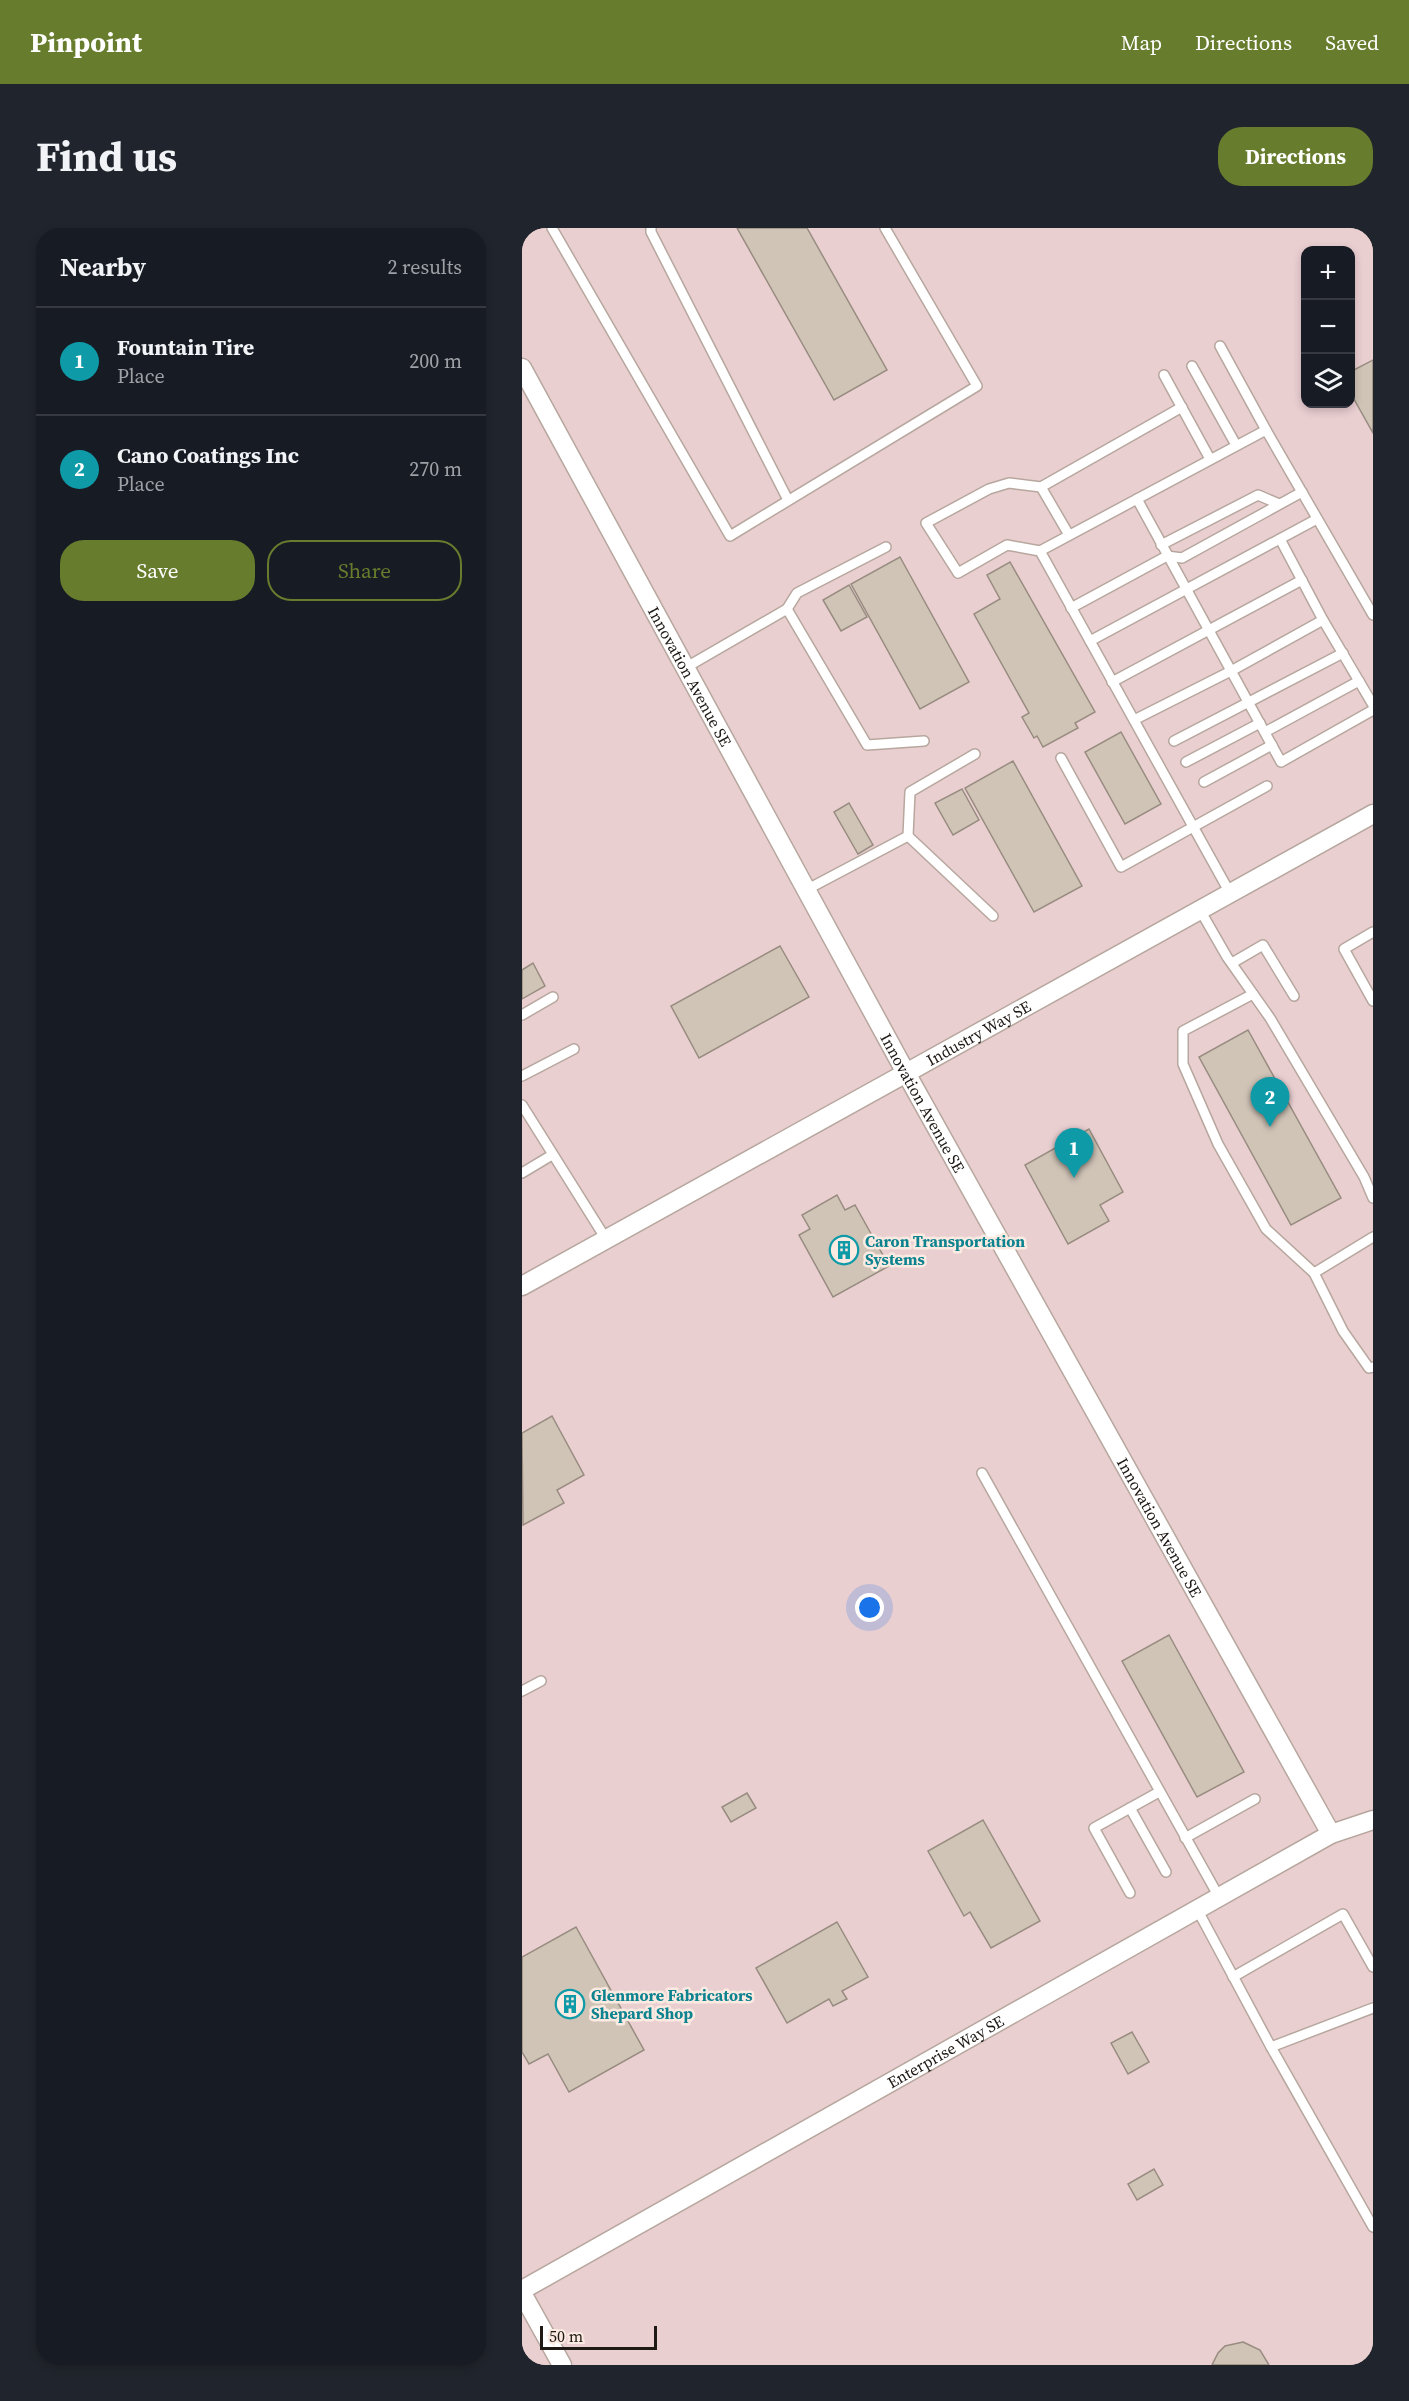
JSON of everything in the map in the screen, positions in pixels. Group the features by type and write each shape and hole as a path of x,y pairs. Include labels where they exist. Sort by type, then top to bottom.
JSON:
{"street":[{"name":"Innovation Avenue SE","path":"522,368 906,1073 1330,1834"},
{"name":"Industry Way SE","path":"522,1286 1373,814"},
{"name":"Enterprise Way SE","path":"522,2291 1330,1834 1372,1821"},
{"path":"522,2291 562,2365"}],"lane":[{"path":"552,228 730,536 977,386 885,228"},
{"path":"649,229 788,500"},
{"path":"1220,346 1373,615"},
{"path":"1192,366 1236,446"},
{"path":"1164,375 1210,459"},
{"path":"1182,407 1041,487 1008,483 989,489 926,523 958,573 1007,545 1040,551 1266,430"},
{"path":"1041,487 1069,535"},
{"path":"1071,608 1167,556 1182,558 1302,492"},
{"path":"1161,545 1258,495 1279,504"},
{"path":"1137,499 1281,762 1373,710"},
{"path":"1090,641 1317,519"},
{"path":"1280,539 1323,620 1373,705"},
{"path":"685,668 787,609 796,594 886,548"},
{"path":"1040,551 1230,893"},
{"path":"1112,682 1302,580"},
{"path":"787,609 867,745 924,741"},
{"path":"1134,720 1231,671 1323,620"},
{"path":"1174,741 1342,653"},
{"path":"1265,732 1359,681"},
{"path":"1186,762 1260,723"},
{"path":"1204,782 1272,745"},
{"path":"975,754 909,792 908,836 993,916"},
{"path":"1061,758 1121,867 1268,786"},
{"path":"806,890 908,836"},
{"path":"1200,910 1232,963 1270,1018 1364,1177 1373,1198"},
{"path":"1373,932 1344,949 1373,1001"},
{"path":"1232,963 1263,945 1294,996"},
{"path":"1253,994 1183,1031 1183,1064 1218,1144 1266,1229 1314,1273 1343,1331 1369,1368 1373,1367"},
{"path":"522,1016 553,997"},
{"path":"522,1076 574,1049"},
{"path":"523,1107 606,1239"},
{"path":"522,1173 552,1155"},
{"path":"1314,1273 1373,1237"},
{"path":"982,1473 1219,1897"},
{"path":"522,1691 541,1681"},
{"path":"1130,1893 1094,1828 1159,1792"},
{"path":"1185,1838 1255,1798"},
{"path":"1130,1808 1166,1872"},
{"path":"1197,1910 1271,2047 1373,2227"},
{"path":"1233,1977 1343,1914 1373,1967"},
{"path":"1271,2047 1373,2008"}],"shaded area":[{"path":"522,228 1373,228 1373,2365 522,2365"}],"building":[{"path":"737,228 807,228 887,370 834,400"},
{"path":"1373,360 1373,433 1355,401 1355,369"},
{"path":"900,557 969,682 920,709 851,584"},
{"path":"1010,562 1095,712 1075,723 1078,728 1043,747 1037,736 1034,738 1022,717 1029,713 974,614 1000,599 987,575"},
{"path":"849,585 867,617 841,631 823,600"},
{"path":"1121,732 1161,804 1125,824 1085,752"},
{"path":"1013,761 1082,886 1034,912 965,788"},
{"path":"962,789 979,820 953,835 935,803"},
{"path":"849,803 873,845 858,854 834,812"},
{"path":"780,946 809,997 699,1058 671,1006"},
{"path":"533,963 545,986 522,999 522,970"},
{"path":"1248,1030 1341,1198 1291,1225 1199,1057"},
{"path":"1089,1129 1123,1192 1100,1205 1109,1221 1068,1244 1025,1165"},
{"name":"Caron Transportation Systems","path":"837,1195 845,1210 855,1205 889,1266 833,1297 799,1235 810,1229 802,1215"},
{"path":"552,1416 584,1475 557,1490 564,1503 523,1525 522,1433"},
{"path":"1169,1635 1244,1772 1197,1797 1122,1661"},
{"path":"747,1793 756,1808 731,1822 722,1807"},
{"path":"983,1820 1040,1921 991,1948 970,1912 964,1916 928,1851"},
{"path":"837,1922 868,1977 842,1991 847,1999 833,2006 829,1999 787,2023 756,1968"},
{"name":"Glenmore Fabricators Shepard Shop","path":"576,1927 644,2050 569,2092 548,2054 529,2064 522,2052 522,1957"},
{"path":"1132,2032 1149,2062 1128,2074 1111,2043"},
{"path":"1154,2169 1163,2185 1137,2200 1128,2184"},
{"path":"1243,2342 1260,2350 1269,2365 1212,2365 1218,2353 1225,2346"}],"place":[{"name":"Cano Coatings Inc","path":"1270,1127"},
{"name":"Fountain Tire","path":"1074,1178"},
{"name":"Caron Transportation Systems","path":"844,1250"},
{"name":"Glenmore Fabricators Shepard Shop","path":"570,2004"}]}
